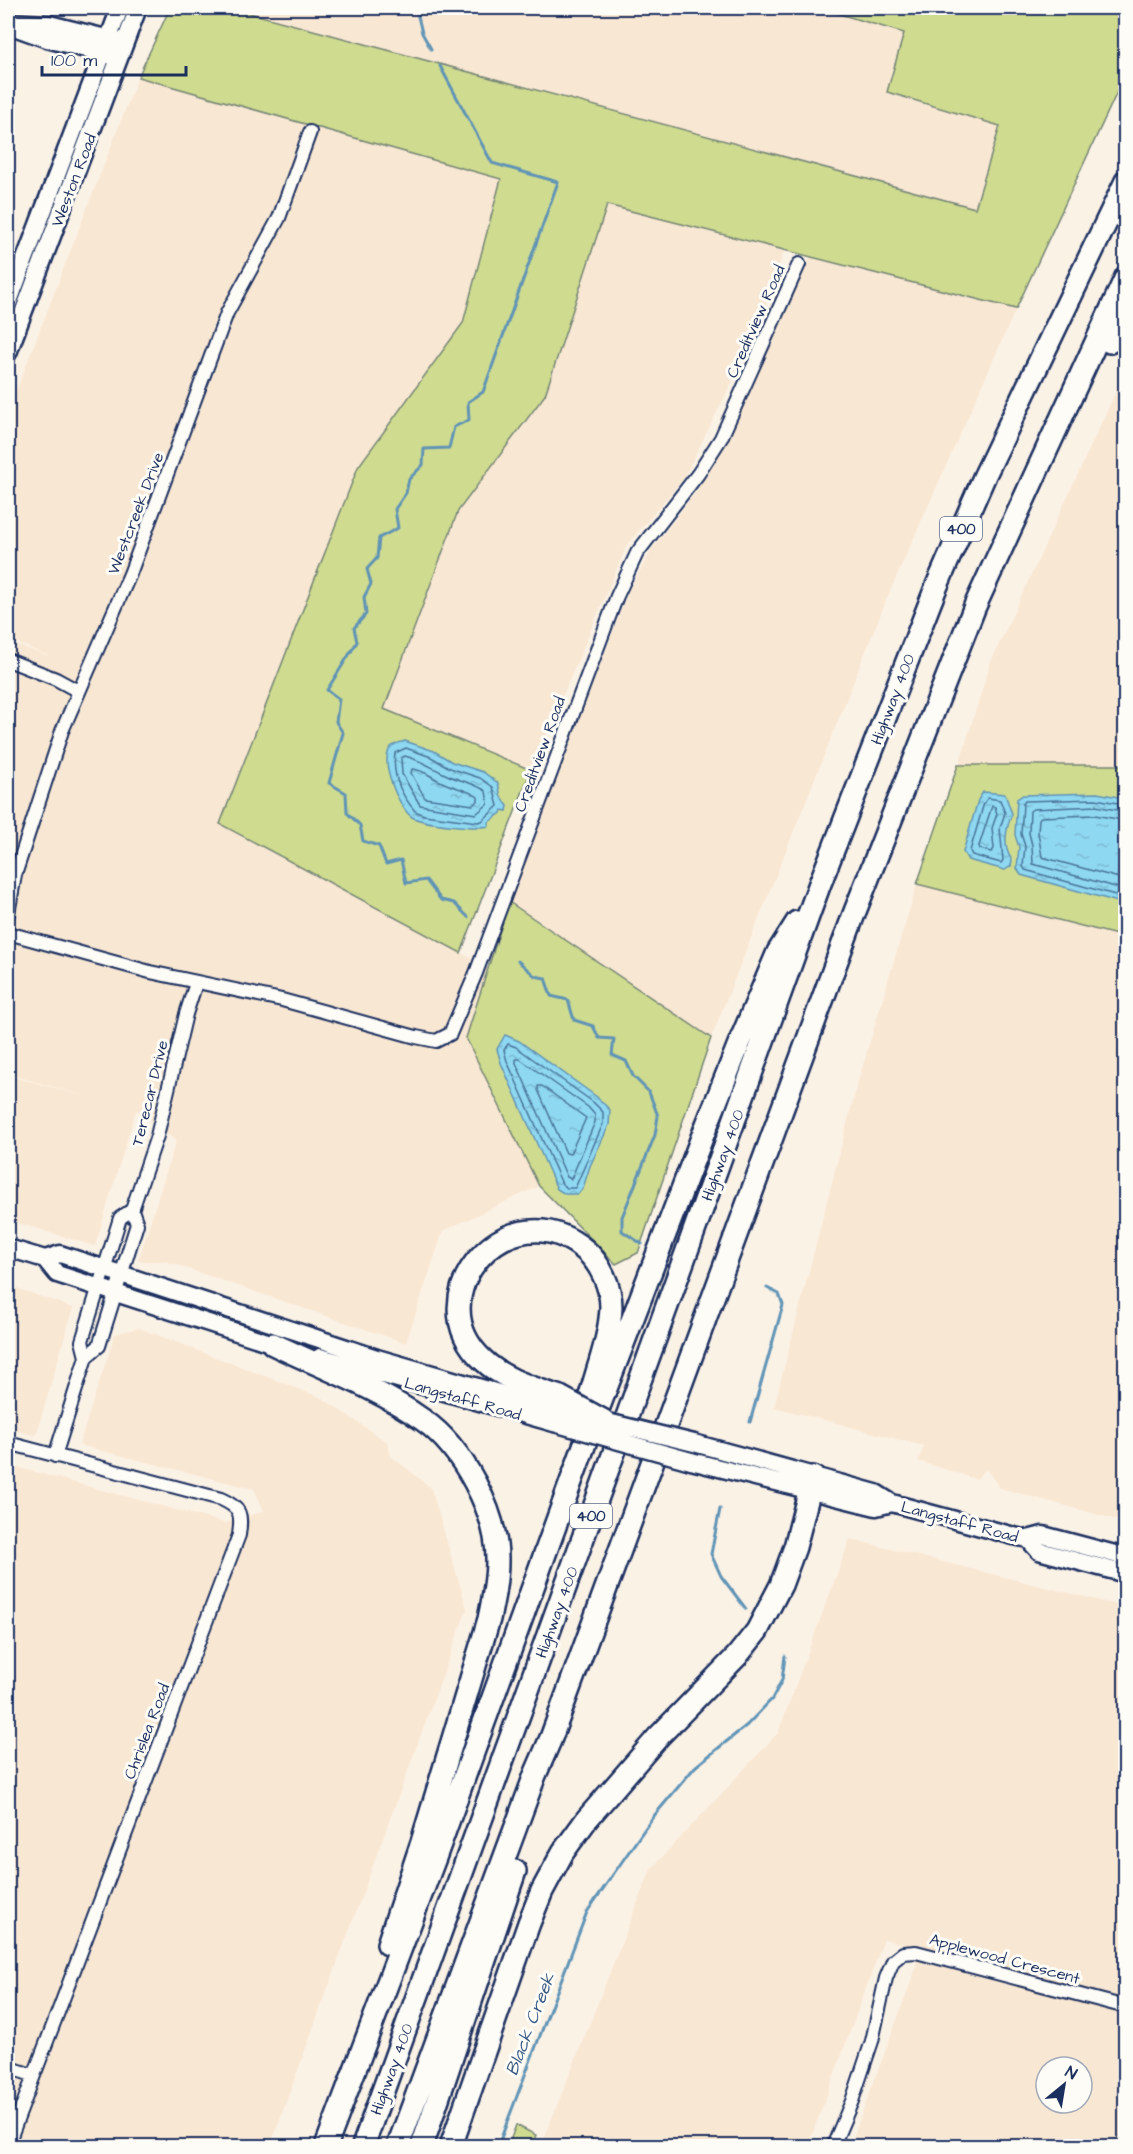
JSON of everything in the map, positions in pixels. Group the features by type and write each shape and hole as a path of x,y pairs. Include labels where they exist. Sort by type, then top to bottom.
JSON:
{"highway":[{"name":"Highway 400","path":"363,2146 819,886 966,516 1125,181"},
{"name":"Highway 400","path":"398,2146 858,904 975,606 1125,277"},
{"path":"1073,390 1106,350 1125,313"},
{"path":"326,2146 435,1858 584,1446 738,1044 778,952 819,886"},
{"path":"584,1446 583,1424 608,1328 611,1305 606,1284 594,1258 578,1244 561,1235 541,1231 518,1233 496,1241 479,1256 467,1274 459,1310 465,1338 482,1359 502,1375 557,1410 604,1421"},
{"path":"273,1344 379,1395 426,1422 448,1442 471,1475 495,1534 498,1559 489,1619 422,1842 375,1981 361,2051"},
{"path":"451,2146 529,1923 542,1891 563,1852 587,1819 652,1744 758,1631 781,1585 795,1546 812,1484"},
{"path":"422,2146 550,1767 551,1738"}],"main road":[{"name":"Weston Road","path":"8,304 120,8"},
{"name":"Weston Road","path":"8,353 138,8"},
{"path":"8,23 49,24 122,50"},
{"name":"Langstaff Road","path":"8,1248 45,1259 57,1274 273,1344 557,1410"},
{"name":"Langstaff Road","path":"45,1259 60,1254 113,1270 377,1358 557,1410 691,1461 812,1484"},
{"name":"Langstaff Road","path":"604,1421 694,1443 876,1508 892,1503 1028,1539 1043,1536 1125,1557"},
{"name":"Langstaff Road","path":"1028,1539 1039,1551 1125,1575"}],"street":[{"name":"Westcreek Drive","path":"8,914 15,875 59,740 78,691 108,628 130,574 227,313 279,218 310,132"},
{"name":"Creditview Road","path":"196,983 282,1000 436,1041 450,1034 476,973 615,601 637,553 698,474 721,438 799,264"},
{"path":"8,660 56,679 78,691"},
{"path":"8,929 8,933 196,983"},
{"name":"Terecar Drive","path":"86,1357 99,1346 115,1293 113,1270 120,1218 132,1210 156,1136 186,1014 196,983"},
{"name":"Terecar Drive","path":"113,1270 138,1224 132,1210"},
{"path":"55,1456 86,1357 82,1341 98,1288 113,1270"},
{"name":"Chrislea Road","path":"8,1443 221,1499 232,1504 240,1512 241,1521 239,1535 73,1974 32,2075 8,2144"},
{"name":"Applewood Crescent","path":"833,2146 852,2101 872,2041 886,1978 893,1962 903,1953 916,1952 1125,2007"},
{"path":"8,2067 32,2075"}],"shaded area":[{"path":"231,8 819,8 905,33 887,93 1000,126 975,208"},
{"path":"138,77 501,179 463,323 358,467 220,824 488,967 466,1038 539,1186 443,1231 406,1343 165,1261 138,1261 176,1141 136,1110 95,1246 8,1220 8,1076 93,1098 8,1074 8,642 54,658 8,639 8,412"},
{"path":"607,204 784,251 756,335 683,479 627,545 531,770 384,709 458,511 545,395"},
{"path":"811,256 1016,309 887,598 711,1038 509,902 629,590 653,548 696,492 729,439"},
{"path":"1125,372 1125,765 959,765 990,664"},
{"path":"917,884 1125,937 1126,1212 1121,1217 1121,1238 1118,1248 1126,1250 1125,1522 1000,1488 986,1469 976,1479 918,1461 924,1446 774,1407 857,1085"},
{"path":"8,1285 73,1308 36,1436 8,1428"},
{"path":"139,1328 322,1398 387,1442 391,1456 431,1488 467,1609 270,2146 8,2146 8,1465 225,1523 264,1511 254,1489 79,1445 115,1334"},
{"path":"850,1539 1125,1607 1125,2146 850,2146 914,1974 919,1949 884,1939 808,2146 541,2146 651,1869 778,1733"}],"green space":[{"path":"170,8 231,8 975,208 1000,126 887,92 904,33 819,8 1125,8 1125,75 1016,309 607,205 545,395 458,511 384,709 531,770 461,953 220,824 358,467 463,323 501,179 138,77"},
{"path":"958,765 1125,765 1125,937 917,884"},
{"path":"509,902 711,1038 638,1253 616,1264 539,1186 466,1038"},
{"path":"516,2125 536,2135 532,2146 508,2146"}],"water":[{"path":"405,741 434,751 452,762 483,772 498,783 501,797 508,806 507,811 502,810 489,822 489,826 482,827 438,824 412,817 401,804 388,772 388,752 392,746"},
{"path":"983,792 1005,794 1012,814 1006,843 1012,860 1011,866 1005,870 968,860 963,852 978,800"},
{"path":"1097,793 1118,797 1125,795 1125,904 1021,875 1017,868 1019,847 1015,835 1017,799 1023,795"},
{"path":"505,1035 519,1041 597,1097 610,1110 609,1125 590,1166 583,1188 578,1194 565,1194 557,1189 501,1063 497,1049"}],"waterway":[{"path":"416,8 422,33 431,49"},
{"path":"440,66 492,163 558,182 483,392 468,402 469,420 454,427 449,448 424,449 423,465 409,479 406,493 395,509 398,528 379,538 377,558 367,569 371,584 364,597 366,614 354,628 357,642 327,690 339,699 336,722 343,733 329,783 346,793 347,813 360,825 363,841 379,846 386,864 401,860 406,883 426,880 441,900 454,903 468,917"},
{"path":"518,961 535,976 545,978 551,996 568,1000 574,1020 593,1026 599,1038 614,1039 612,1055 626,1061 633,1076 649,1092 658,1116 655,1135 622,1217 622,1231 642,1244"},
{"path":"750,1422 783,1305 779,1294 767,1288"},
{"path":"720,1509 711,1554 721,1576 746,1609"},
{"name":"Black Creek","path":"498,2146 587,1912 653,1817 695,1767 747,1725 772,1699 782,1680 785,1656"}]}
